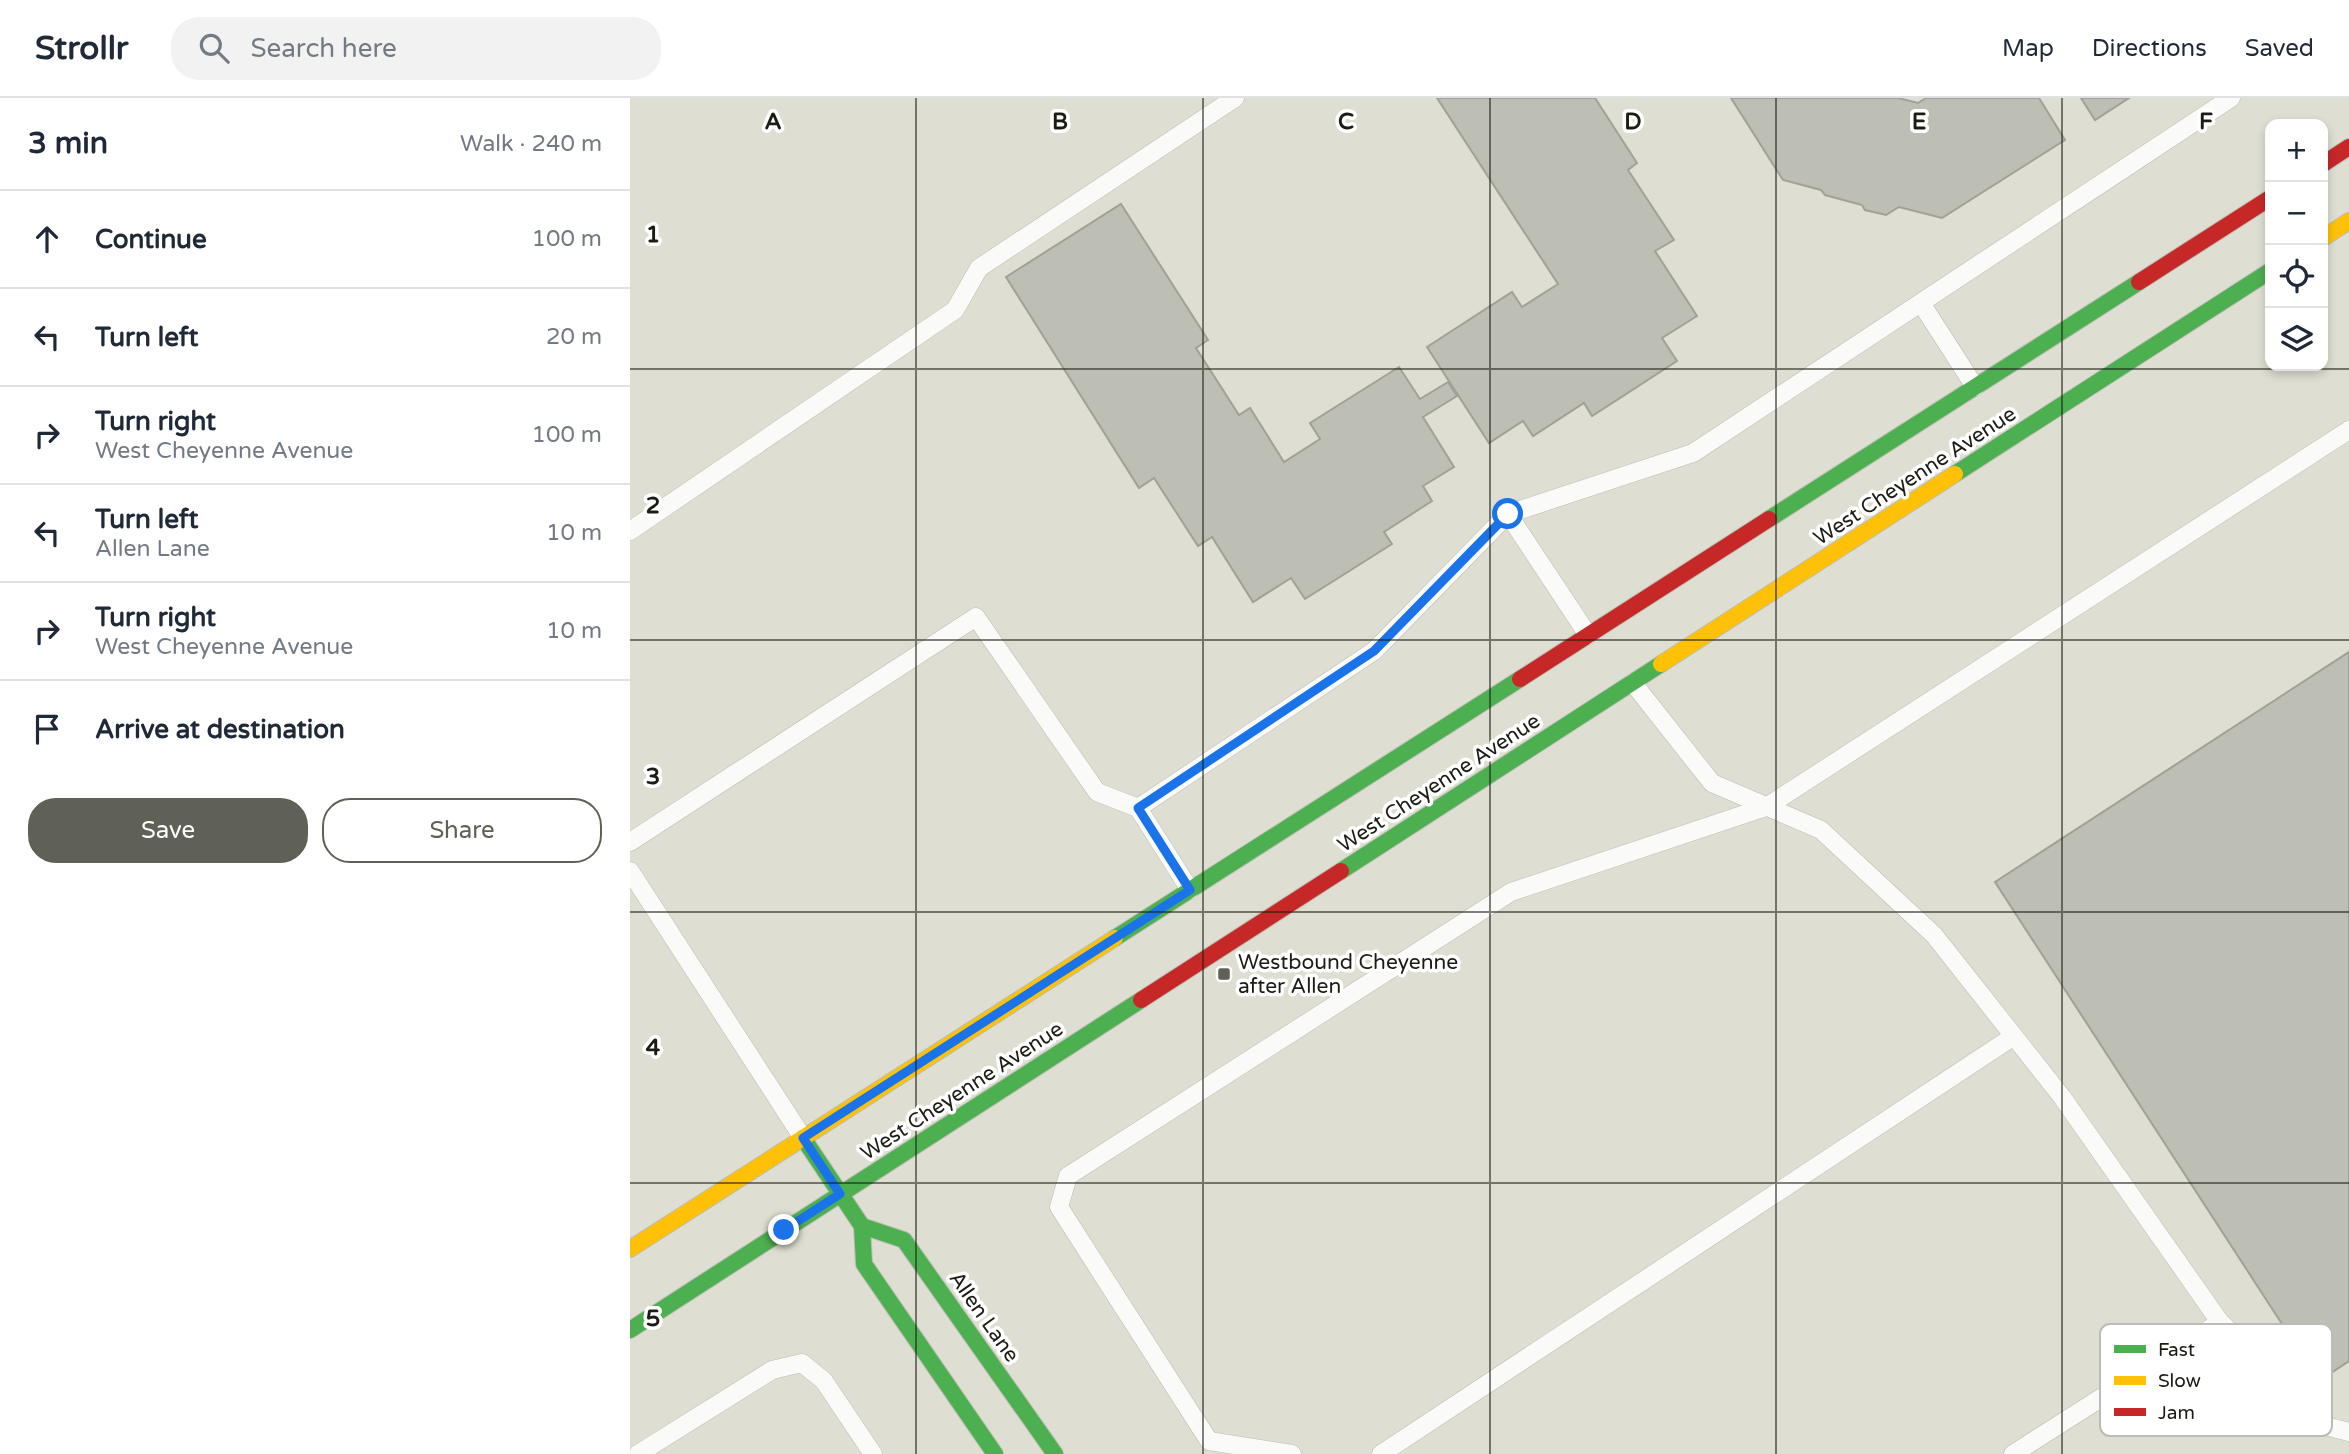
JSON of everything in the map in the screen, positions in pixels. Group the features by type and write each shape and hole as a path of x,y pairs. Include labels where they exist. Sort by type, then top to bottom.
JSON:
{"main road":[{"path":"2328,161 2349,147"},
{"name":"West Cheyenne Avenue","path":"630,1249 2265,201"},
{"path":"2328,235 2349,221"},
{"name":"West Cheyenne Avenue","path":"630,1330 2265,274"},
{"path":"803,1138 862,1226 864,1264 995,1454"},
{"name":"Allen Lane","path":"862,1226 904,1240 1055,1454"}],"lane":[{"path":"630,531 955,310 979,268 1235,98"},
{"path":"1138,808 1374,651 1508,514 1693,453 2231,98"},
{"path":"1920,303 1975,387"},
{"path":"1292,1454 1209,1441 1059,1207 1068,1176 1511,892 1766,807 2349,430"},
{"path":"1508,514 1588,635"},
{"path":"630,842 976,617 1097,792 1138,808 1190,890"},
{"path":"1633,683 1712,783 1821,830 1934,934 2062,1097 2220,1322 2217,1324"},
{"path":"630,871 803,1138"},
{"path":"1381,1454 2014,1036"},
{"path":"638,1454 772,1370 802,1363 824,1381 873,1454"},
{"path":"2013,1454 2100,1399"},
{"path":"2332,1428 2349,1432"}],"building":[{"path":"1437,98 1595,98 1637,163 1628,170 1674,240 1655,251 1697,316 1662,338 1677,361 1592,416 1584,403 1533,436 1523,421 1489,443 1427,347 1512,292 1522,307 1558,284"},
{"path":"1731,98 1898,98 1918,103 1926,98 2039,98 2065,140 1942,218 1899,207 1886,215 1825,195 1821,190 1783,180"},
{"path":"2081,98 2129,98 2095,120"},
{"path":"1121,204 1208,340 1196,348 1239,415 1250,408 1284,462 1320,439 1310,423 1399,367 1420,399 1448,382 1457,396 1423,417 1454,467 1423,486 1432,501 1384,532 1392,544 1305,599 1291,578 1253,602 1212,537 1198,546 1154,478 1139,488 1006,277"},
{"path":"2349,652 2349,1361 2332,1372 2332,1324 2282,1324 1995,882"}],"traffic: fast":[{"path":"1955,474 2265,274"},
{"path":"1769,519 2139,282"},
{"path":"1341,871 1661,664"},
{"path":"1115,938 1520,679"},
{"path":"630,1330 1141,1000"},
{"path":"803,1138 862,1226 864,1264 995,1454"},
{"path":"862,1226 904,1240 1055,1454"}],"traffic: slow":[{"path":"2328,235 2349,221"},
{"path":"1661,664 1955,474"},
{"path":"630,1249 1115,938"}],"traffic: jam":[{"path":"2328,161 2349,147"},
{"path":"2139,282 2265,201"},
{"path":"1520,679 1769,519"},
{"path":"1141,1000 1341,871"}],"place":[{"name":"Westbound Cheyenne after Allen","path":"1224,974"}],"route":[{"path":"784,1230 840,1194 803,1138 1190,890 1138,808 1374,651 1508,514"}]}
